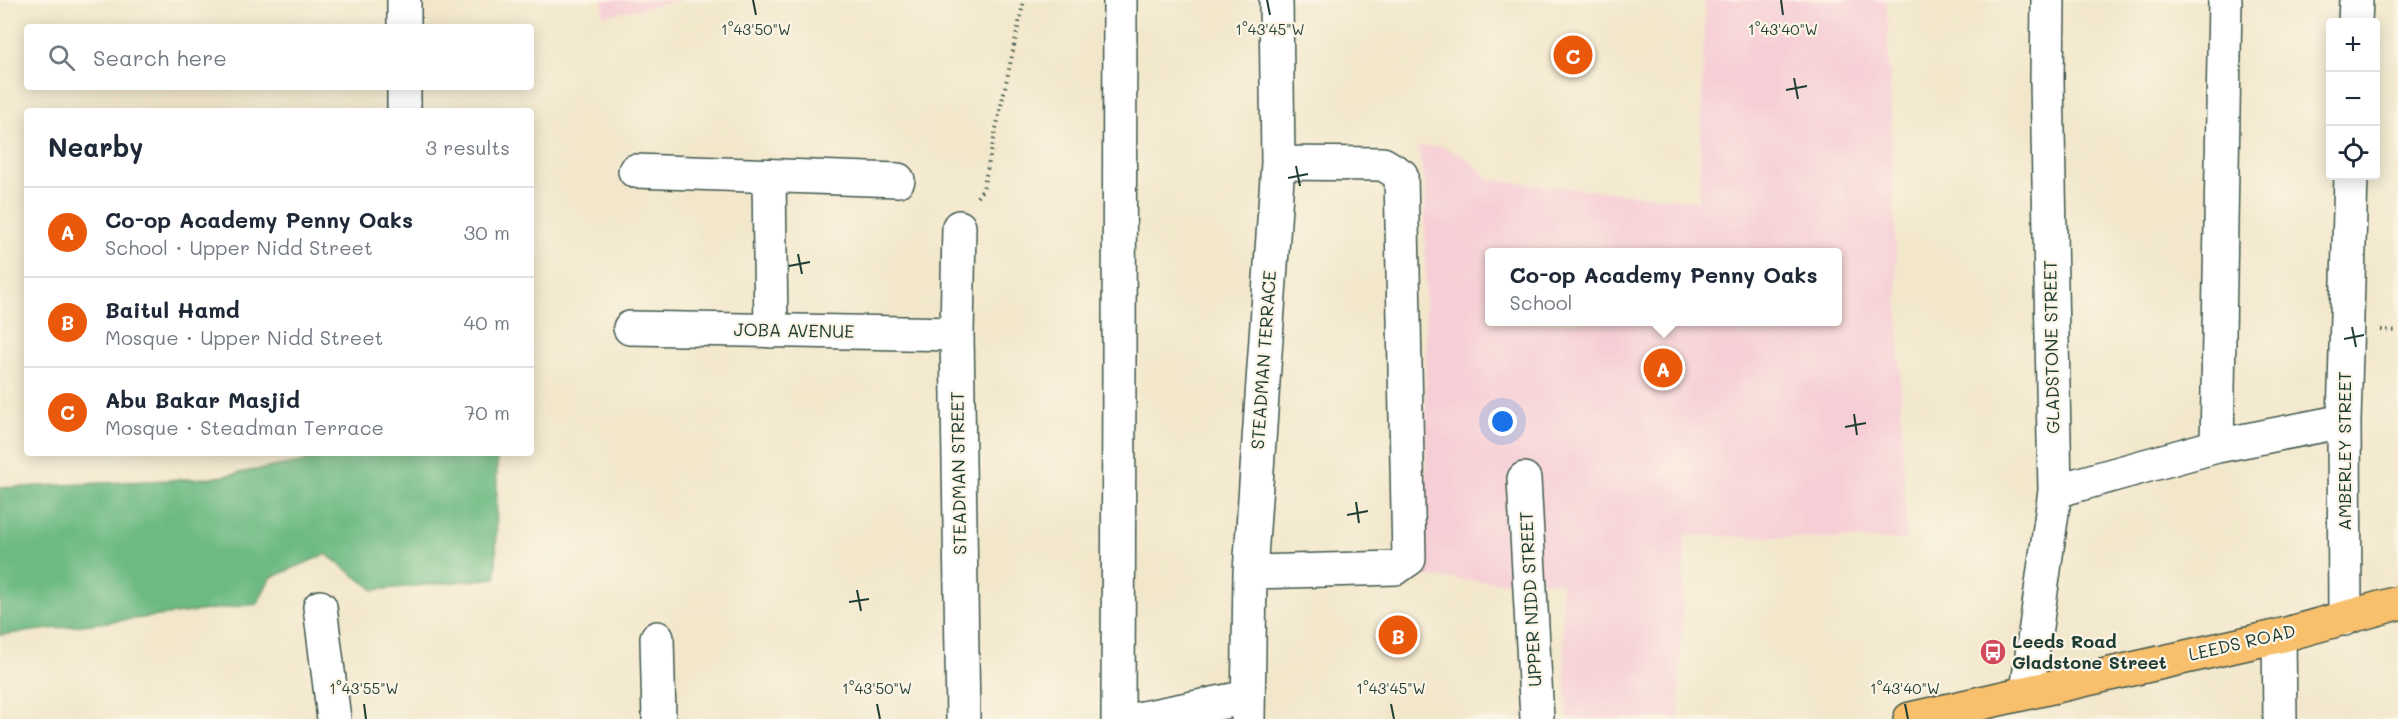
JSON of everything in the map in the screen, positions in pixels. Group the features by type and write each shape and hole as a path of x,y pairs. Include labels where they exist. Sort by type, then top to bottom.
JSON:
{"main road":[{"name":"LEEDS ROAD","path":"1910,719 2279,636 2398,603"}],"street":[{"path":"404,0 404,24"},
{"path":"1118,719 1120,0"},
{"name":"STEADMAN TERRACE","path":"1248,708 1250,572 1278,163 1276,0"},
{"path":"2217,446 2225,0"},
{"path":"2355,18 2356,0"},
{"name":"GLADSTONE STREET","path":"2027,691 2055,491 2047,79 2048,11"},
{"path":"404,90 404,108"},
{"path":"1250,572 1396,568 1409,559 1401,175 1383,164 1278,163"},
{"path":"634,171 898,180"},
{"path":"769,176 771,331"},
{"name":"AMBERLEY STREET","path":"2345,619 2343,420 2350,180"},
{"name":"STEADMAN STREET","path":"959,227 957,334 963,719"},
{"name":"JOBA AVENUE","path":"630,328 957,334"},
{"path":"2055,491 2217,446 2343,420"},
{"name":"UPPER NIDD STREET","path":"1524,479 1537,719"},
{"path":"320,607 334,719"},
{"path":"2279,636 2280,719"},
{"path":"657,639 659,719"},
{"path":"1138,719 1248,708"}],"path":[{"path":"959,227 983,189 1024,0"}],"shaded area":[{"path":"603,0 683,0 603,16"},
{"path":"1705,0 1887,0 1906,540 1685,535 1679,718 1567,719 1561,582 1496,582 1426,577 1425,182 1418,147 1442,146 1465,157 1491,180 1699,201"}],"green space":[{"path":"333,456 497,456 496,578 374,590 326,554 270,578 257,604 0,635 0,488 212,478"}],"place":[{"name":"Abu Bakar Masjid","path":"1573,55"},
{"name":"Co-op Academy Penny Oaks","path":"1663,368"},
{"name":"Baitul Hamd","path":"1398,635"},
{"name":"Leeds Road Gladstone Street","path":"1993,652"}]}
